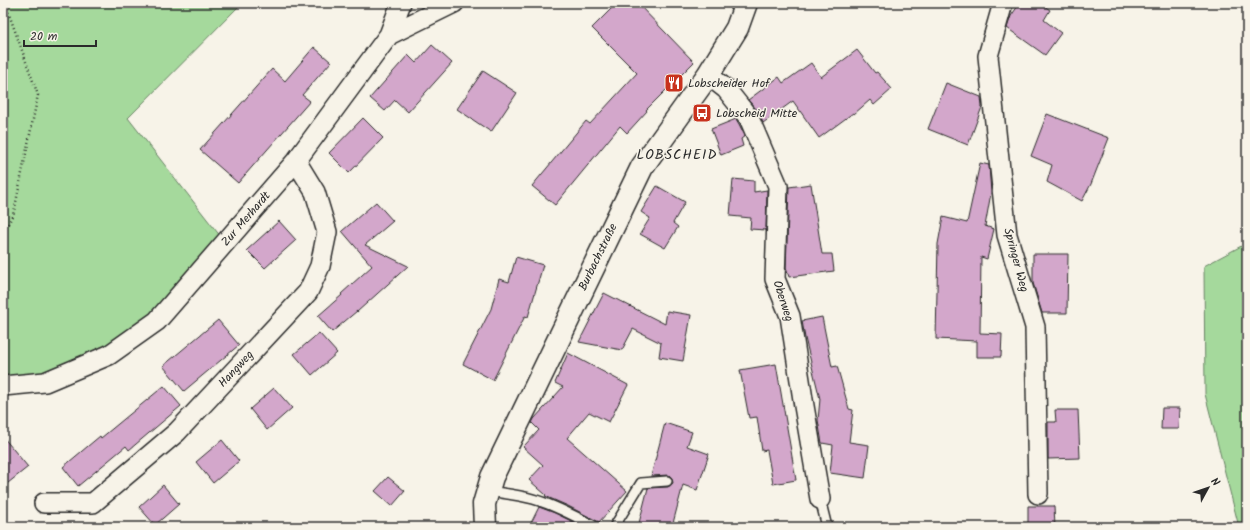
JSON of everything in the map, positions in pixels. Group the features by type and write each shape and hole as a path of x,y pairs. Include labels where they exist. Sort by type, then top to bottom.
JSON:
{"street":[{"path":"389,36 401,3"},
{"name":"Zur Merhardt","path":"3,386 45,382 109,355 157,321 296,161 389,36 454,3"},
{"name":"Burbachstraße","path":"485,527 484,504 492,477 642,167 708,75 737,28 746,3"},
{"name":"Springer Weg","path":"1003,3 988,56 1007,235 1034,326 1038,494"},
{"name":"Oberweg","path":"708,75 726,89 749,118 778,186 775,279 790,316 820,499"},
{"name":"Hangweg","path":"44,502 93,504 177,432 308,292 320,266 327,232 316,192 296,161"}],"lane":[{"path":"614,527 641,483 667,481"},
{"path":"488,491 535,499 596,527"},
{"path":"820,499 827,527"}],"path":[{"path":"3,235 14,212 38,95 5,3"}],"green space":[{"path":"3,3 242,3 128,118 221,237 154,318 111,347 43,378 3,382"},
{"path":"1247,243 1247,527 1239,527 1205,394 1204,266"}],"building":[{"path":"617,3 637,3 694,62 646,110 647,111 627,133 620,126 555,205 532,186 586,121 590,124 637,73 592,28"},
{"path":"1020,3 1040,3 1050,10 1044,20 1061,33 1045,55 1007,28 1011,16"},
{"path":"432,45 452,63 408,112 395,100 385,111 370,98 408,55 416,63"},
{"path":"314,47 331,62 302,95 310,101 238,183 200,150 272,69 285,81"},
{"path":"857,50 875,73 877,72 892,89 874,105 870,100 854,114 853,113 819,138 793,101 763,123 758,111 748,100 779,77 783,83 811,63 821,77"},
{"path":"483,71 517,93 491,132 457,109"},
{"path":"946,83 981,97 982,107 968,145 928,129"},
{"path":"1047,114 1109,138 1091,184 1082,201 1047,182 1052,165 1031,156"},
{"path":"363,118 383,138 349,173 329,153"},
{"path":"736,119 745,136 741,139 743,146 721,155 711,129"},
{"path":"980,163 989,165 991,193 985,226 994,229 987,259 981,257 980,333 1002,334 1001,357 977,357 977,341 936,339 938,244 943,217 967,223"},
{"path":"733,179 754,181 754,192 767,190 766,230 750,229 751,218 730,216"},
{"path":"811,184 822,254 832,254 834,271 789,277 786,268 789,187"},
{"path":"657,186 685,202 673,223 678,227 665,248 640,234 650,218 641,212"},
{"path":"376,202 393,221 365,245 408,266 357,312 332,332 318,316 372,266 342,231"},
{"path":"279,221 296,240 265,268 247,250"},
{"path":"1033,254 1068,254 1067,313 1042,313 1033,283"},
{"path":"516,257 543,265 528,317 525,316 493,380 463,364 491,309 499,279 509,282"},
{"path":"604,293 665,324 667,311 691,315 683,361 659,357 661,343 633,329 622,350 579,342"},
{"path":"822,317 832,367 837,366 849,409 853,410 849,442 869,445 865,478 830,473 833,445 822,443 818,420 820,399 802,321"},
{"path":"218,320 239,345 184,391 163,366"},
{"path":"319,333 337,353 312,375 294,354"},
{"path":"568,353 628,385 609,422 589,412 567,438 627,491 599,522 545,496 546,495 529,480 543,465 523,447 539,430 532,423 534,419 563,387 555,383"},
{"path":"776,364 796,480 773,484 767,450 762,451 757,417 749,418 740,370"},
{"path":"164,386 181,406 129,450 126,446 78,486 63,467"},
{"path":"274,388 292,408 267,430 250,409"},
{"path":"1162,408 1180,408 1179,429 1161,429"},
{"path":"1055,410 1078,410 1080,458 1048,459 1048,422 1056,422"},
{"path":"665,423 692,432 687,446 709,454 697,490 683,485 672,527 638,527 648,488 668,487 673,483 672,478 669,475 651,476"},
{"path":"3,437 28,467 3,487"},
{"path":"222,440 239,461 213,483 196,462"},
{"path":"388,477 405,491 392,506 375,491"},
{"path":"163,485 179,504 155,525 139,507"},
{"path":"1028,506 1054,506 1055,527 1028,527"},
{"path":"539,507 555,513 583,527 529,527"}],"place":[{"name":"Lobscheider Hof","path":"674,83"},
{"name":"Lobscheid Mitte","path":"702,113"}],"district":[{"name":"LOBSCHEID","path":"677,155"}]}
